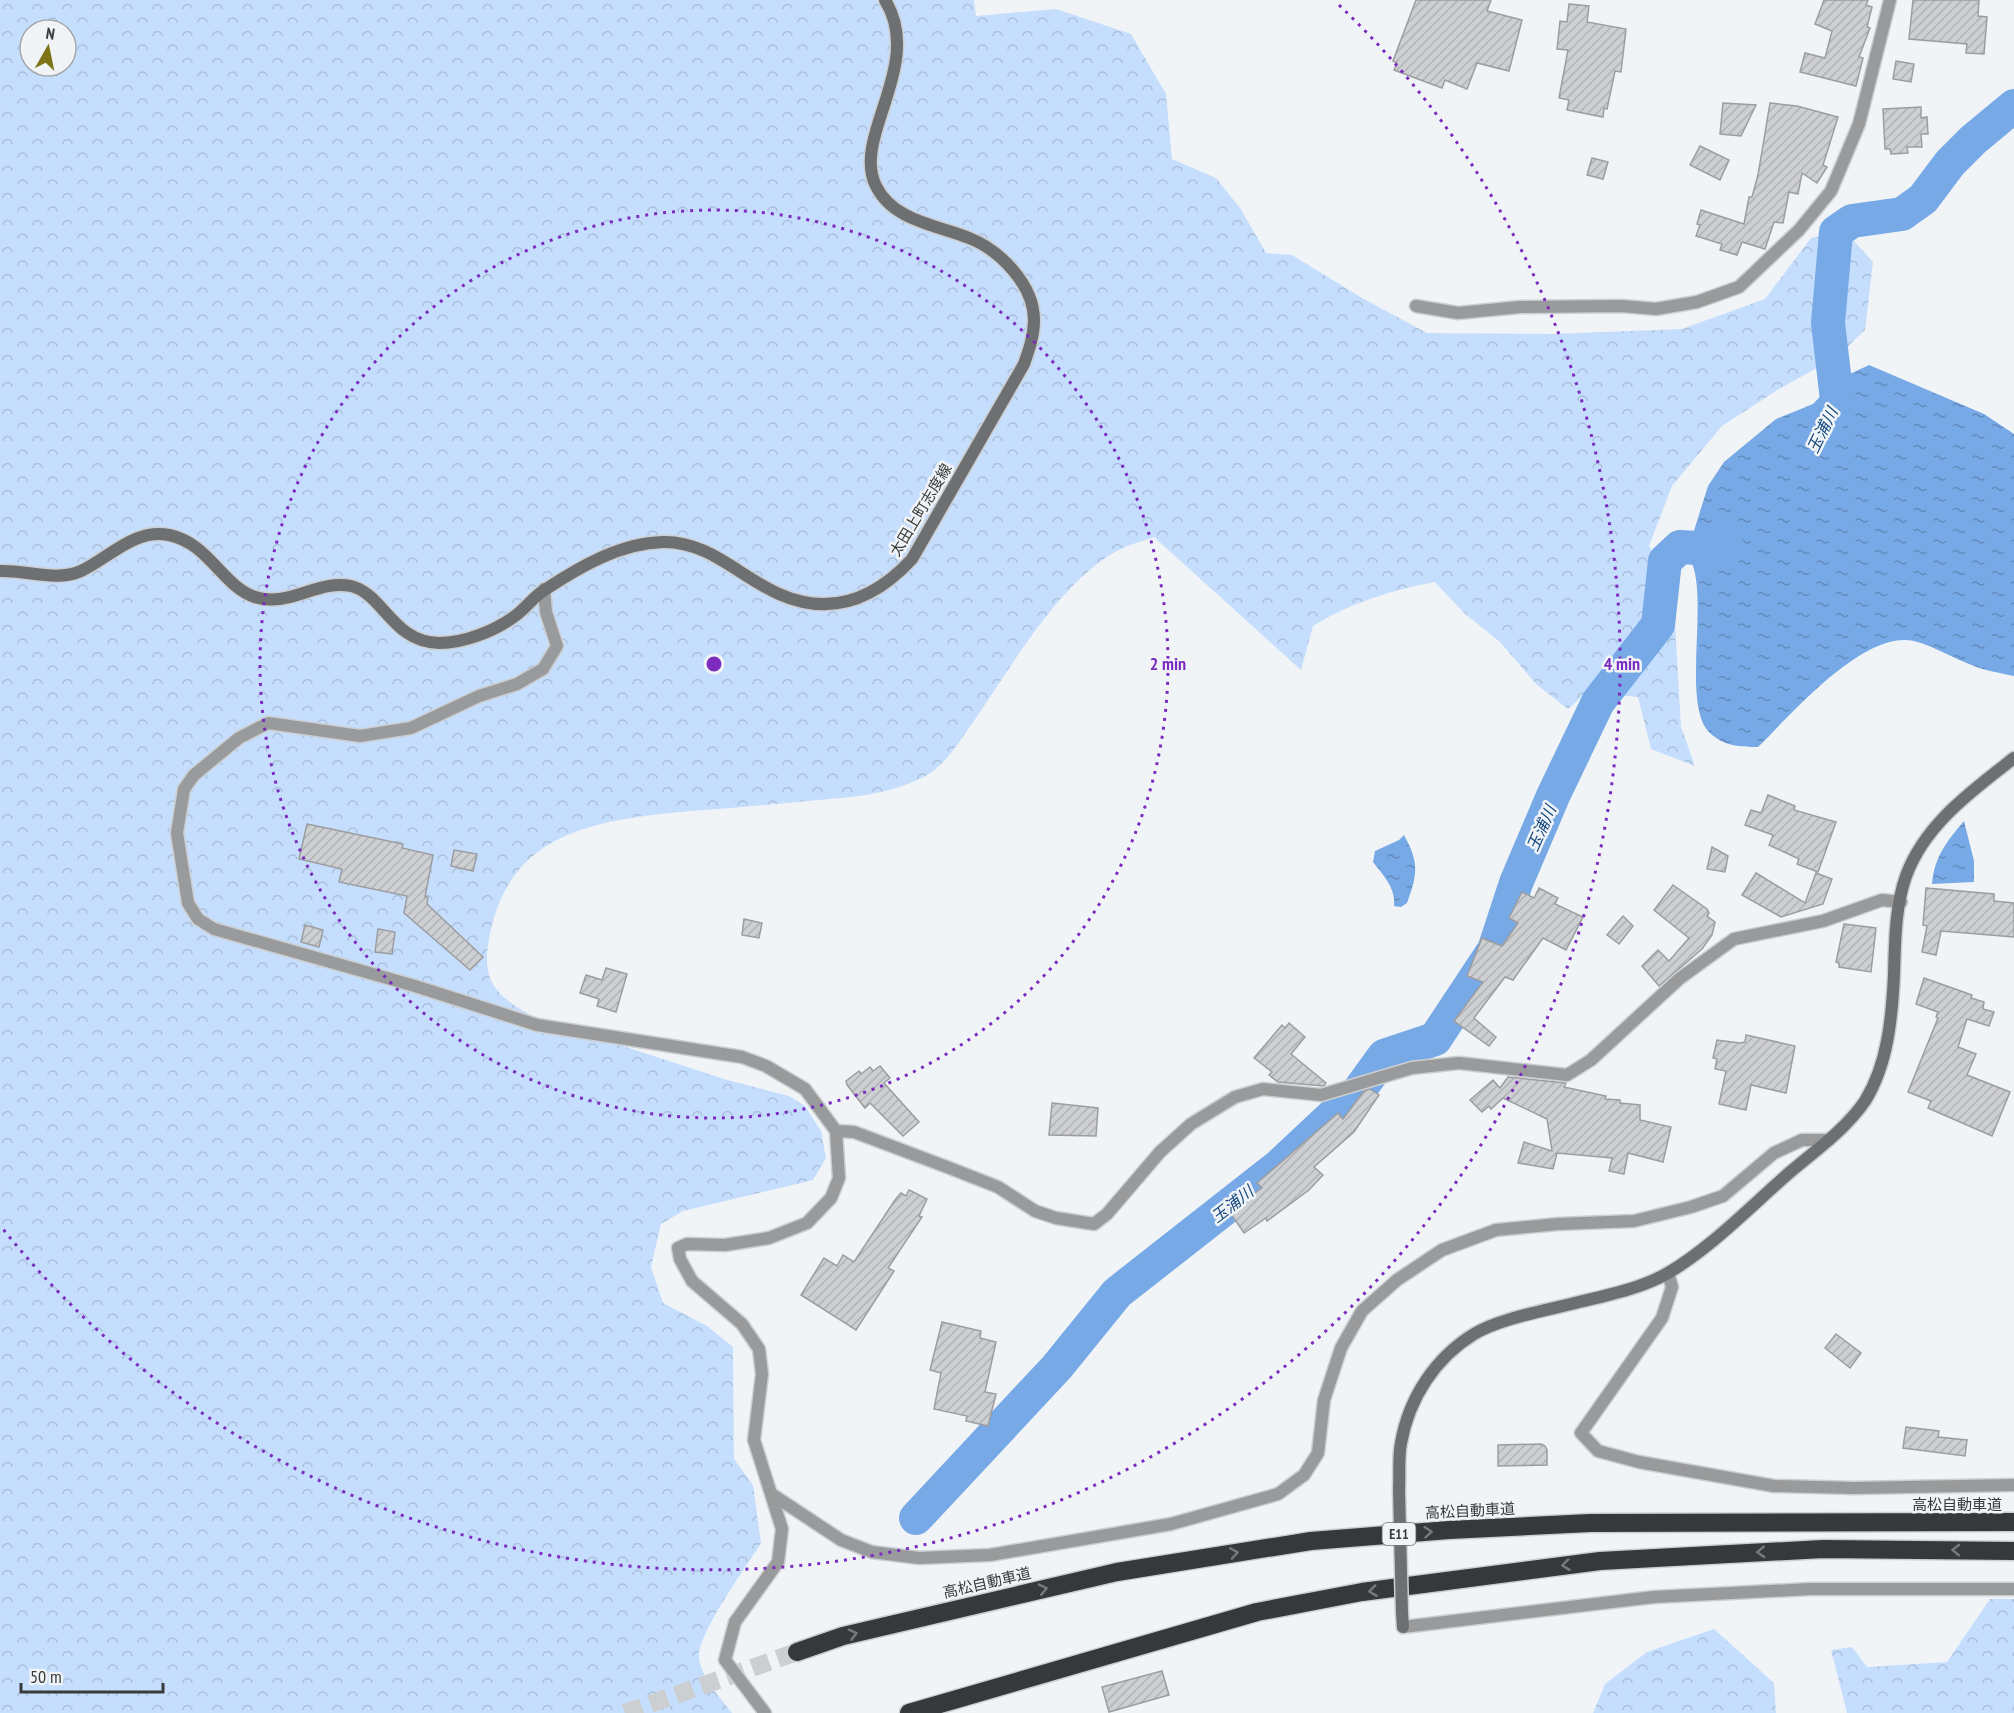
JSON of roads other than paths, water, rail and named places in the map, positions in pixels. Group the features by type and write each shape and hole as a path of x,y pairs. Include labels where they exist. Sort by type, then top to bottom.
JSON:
{"highway":[{"name":"高松自動車道","path":"797,1652 866,1630 1118,1572 1311,1541 1449,1530 1590,1523 2014,1522"},
{"path":"909,1713 1257,1612 1362,1592 1600,1561 1823,1549 2014,1551"}],"main road":[{"name":"太田上町志度線","path":"0,571 58,576 79,572 143,536 168,534 193,544 240,588 254,597 271,600 292,598 314,591 350,586 365,593 395,625 415,638 438,643 463,639 489,630 515,616 544,590 619,549 643,542 670,542 698,548 778,594 807,602 837,603 866,596 892,581 912,559 1023,364 1033,340 1034,318 1030,298 1021,281 993,251 971,239 917,220 891,207 875,185 871,160 894,73 898,42 893,13 885,0"},
{"path":"1403,1627 1400,1444 1412,1404 1437,1364 1475,1333 1526,1315 1624,1291 1668,1273 1706,1245 1829,1140 1864,1102 1886,1049 1892,1012 1896,930 1900,902 1910,869 1934,828 1963,797 2014,758"}],"street":[{"path":"1416,306 1458,313 1520,307 1656,309 1697,302 1739,287 1799,230 1831,191 1859,124 1890,0"},
{"path":"544,590 546,612 557,646 543,669 517,684 479,696 411,728 401,730 360,736 268,723 239,738 194,775 184,789 177,833 188,903 198,919 214,929 415,986 537,1025 742,1057 765,1066 805,1089 836,1131 839,1178 831,1198 807,1222 769,1238 725,1245 687,1244 678,1248 680,1259 692,1281 742,1324 759,1349 762,1374 754,1440 782,1529 778,1562 735,1622 725,1660 765,1713"},
{"path":"836,1131 854,1132 998,1187 1035,1211 1056,1218 1094,1224 1107,1214 1160,1152 1191,1125 1235,1097 1263,1089 1321,1095 1412,1068 1459,1063 1567,1075 1591,1060 1679,979 1734,939 1823,921 1882,900 1900,902"},
{"path":"773,1495 841,1540 872,1552 919,1558 990,1555 1171,1524 1278,1494 1304,1475 1318,1453 1324,1400 1341,1348 1362,1311 1396,1280 1442,1250 1496,1230 1558,1224 1634,1221 1691,1207 1723,1196 1774,1153 1802,1140 1829,1140"},
{"path":"1668,1273 1672,1287 1662,1318 1581,1433 1598,1451 1639,1462 1774,1486 1854,1488 2014,1485"},
{"path":"1403,1627 1654,1597 1810,1589 2014,1589"}],"water":[{"path":"1869,365 1984,414 2014,434 2014,676 1979,668 1914,641 1894,641 1873,648 1829,678 1758,747 1726,743 1710,733 1702,720 1696,680 1697,584 1692,563 1680,547 1692,537 1708,486 1724,462 1776,419 1813,404 1835,381"},
{"path":"1964,821 1974,861 1974,882 1932,884 1935,866 1942,850"},
{"path":"1404,835 1412,853 1415,876 1407,903 1401,907 1394,906 1391,888 1373,862 1375,851 1399,840"}],"waterway":[{"name":"玉浦川","path":"1825,425 1837,400 1828,323 1836,232 1852,221 1902,214 1923,199 1950,163 1973,140 2014,106"},
{"name":"玉浦川","path":"916,1518 1057,1367 1117,1293 1280,1165 1358,1092 1384,1056 1435,1039 1494,950 1516,883 1553,796 1598,702 1658,625 1665,561 1680,547 1717,549 1726,543"}],"tunnel":[{"path":"625,1713 797,1652"}]}
